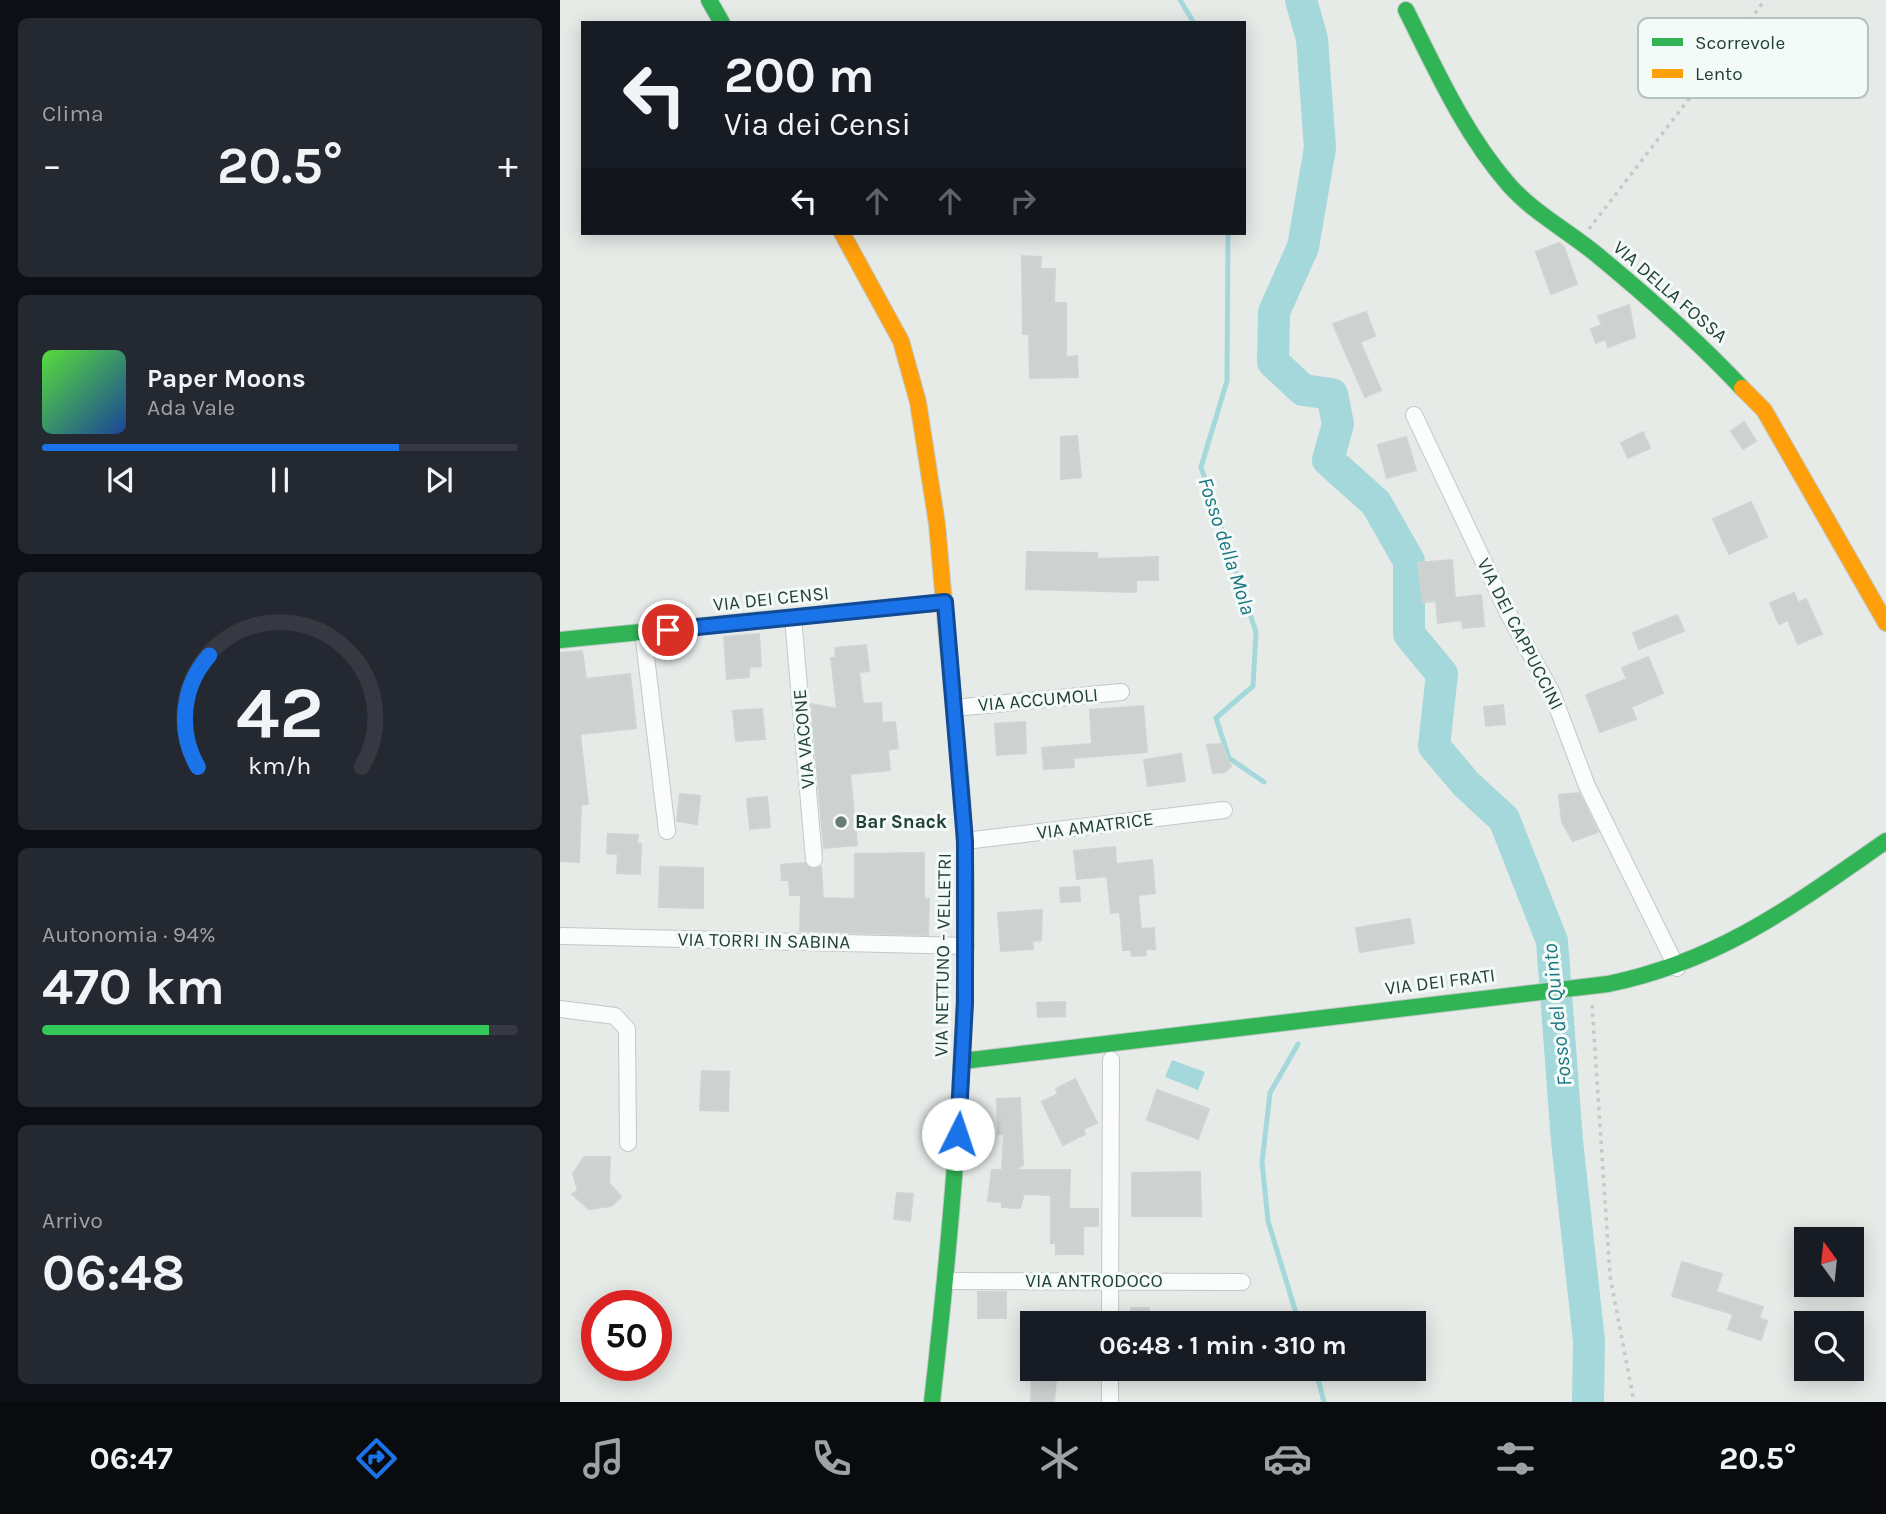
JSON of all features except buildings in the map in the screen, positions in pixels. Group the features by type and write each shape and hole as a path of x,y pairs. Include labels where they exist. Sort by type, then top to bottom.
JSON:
{"street":[{"path":"709,0 721,21"},
{"name":"VIA DELLA FOSSA","path":"1406,10 1450,100 1487,158 1524,199 1580,241 1704,348 1764,410 1886,623"},
{"name":"VIA NETTUNO - VELLETRI","path":"843,235 891,322 912,376 932,485 945,602 965,841 963,1061 946,1281 932,1402"},
{"name":"VIA DEI CAPPUCCINI","path":"1414,415 1508,613 1552,693 1587,786 1677,968"},
{"name":"VIA DEI CENSI","path":"560,640 945,602"},
{"name":"VIA VACONE","path":"793,618 814,859"},
{"path":"643,632 667,831"},
{"name":"VIA ACCUMOLI","path":"954,708 1121,692"},
{"name":"VIA AMATRICE","path":"965,841 1224,810"},
{"name":"VIA DEI FRATI","path":"963,1061 1591,986 1677,968 1744,937 1886,841"},
{"name":"VIA TORRI IN SABINA","path":"563,936 966,946"},
{"path":"560,1009 607,1014 625,1024 629,1038 628,1143"},
{"path":"1110,1311 1111,1060"},
{"name":"VIA ANTRODOCO","path":"946,1281 1242,1282"},
{"path":"1110,1381 1110,1402"}],"path":[{"path":"1751,18 1765,0"},
{"path":"1580,241 1690,98"},
{"path":"1591,986 1610,1276 1634,1402"}],"water":[{"path":"1172,1060 1205,1072 1198,1090 1165,1077"}],"waterway":[{"name":"Fosso della Mola","path":"1180,0 1193,21"},
{"name":"Fosso del Quinto","path":"1301,0 1312,39 1320,148 1303,247 1274,312 1273,362 1303,390 1332,394 1338,424 1328,460 1376,503 1409,561 1409,634 1442,674 1434,746 1466,784 1504,819 1552,941 1567,1141 1589,1341 1588,1402"},
{"name":"Fosso della Mola","path":"1228,235 1227,381 1201,467 1256,632 1253,686 1216,718 1229,758 1264,782"},
{"name":"Fosso della Mola","path":"1295,1311 1268,1221 1262,1162 1270,1093 1298,1044"},
{"name":"Fosso della Mola","path":"1318,1381 1324,1402"}],"traffic: fast":[{"path":"709,0 721,21"},
{"path":"1406,10 1465,123 1509,185 1529,204 1596,254 1653,302 1742,388"},
{"path":"560,640 945,602"},
{"path":"932,1402 956,1149 965,959 964,831 947,637"},
{"path":"963,1061 1608,984 1648,974 1721,946 1787,908 1886,841"}],"traffic: slow":[{"path":"843,235 901,341 918,402 937,524 947,637"},
{"path":"1742,388 1764,410 1886,623"}],"place":[{"name":"Bar Snack","path":"841,822"}],"route":[{"path":"668,630 945,602 965,841 965,1003 958,1134"}]}
